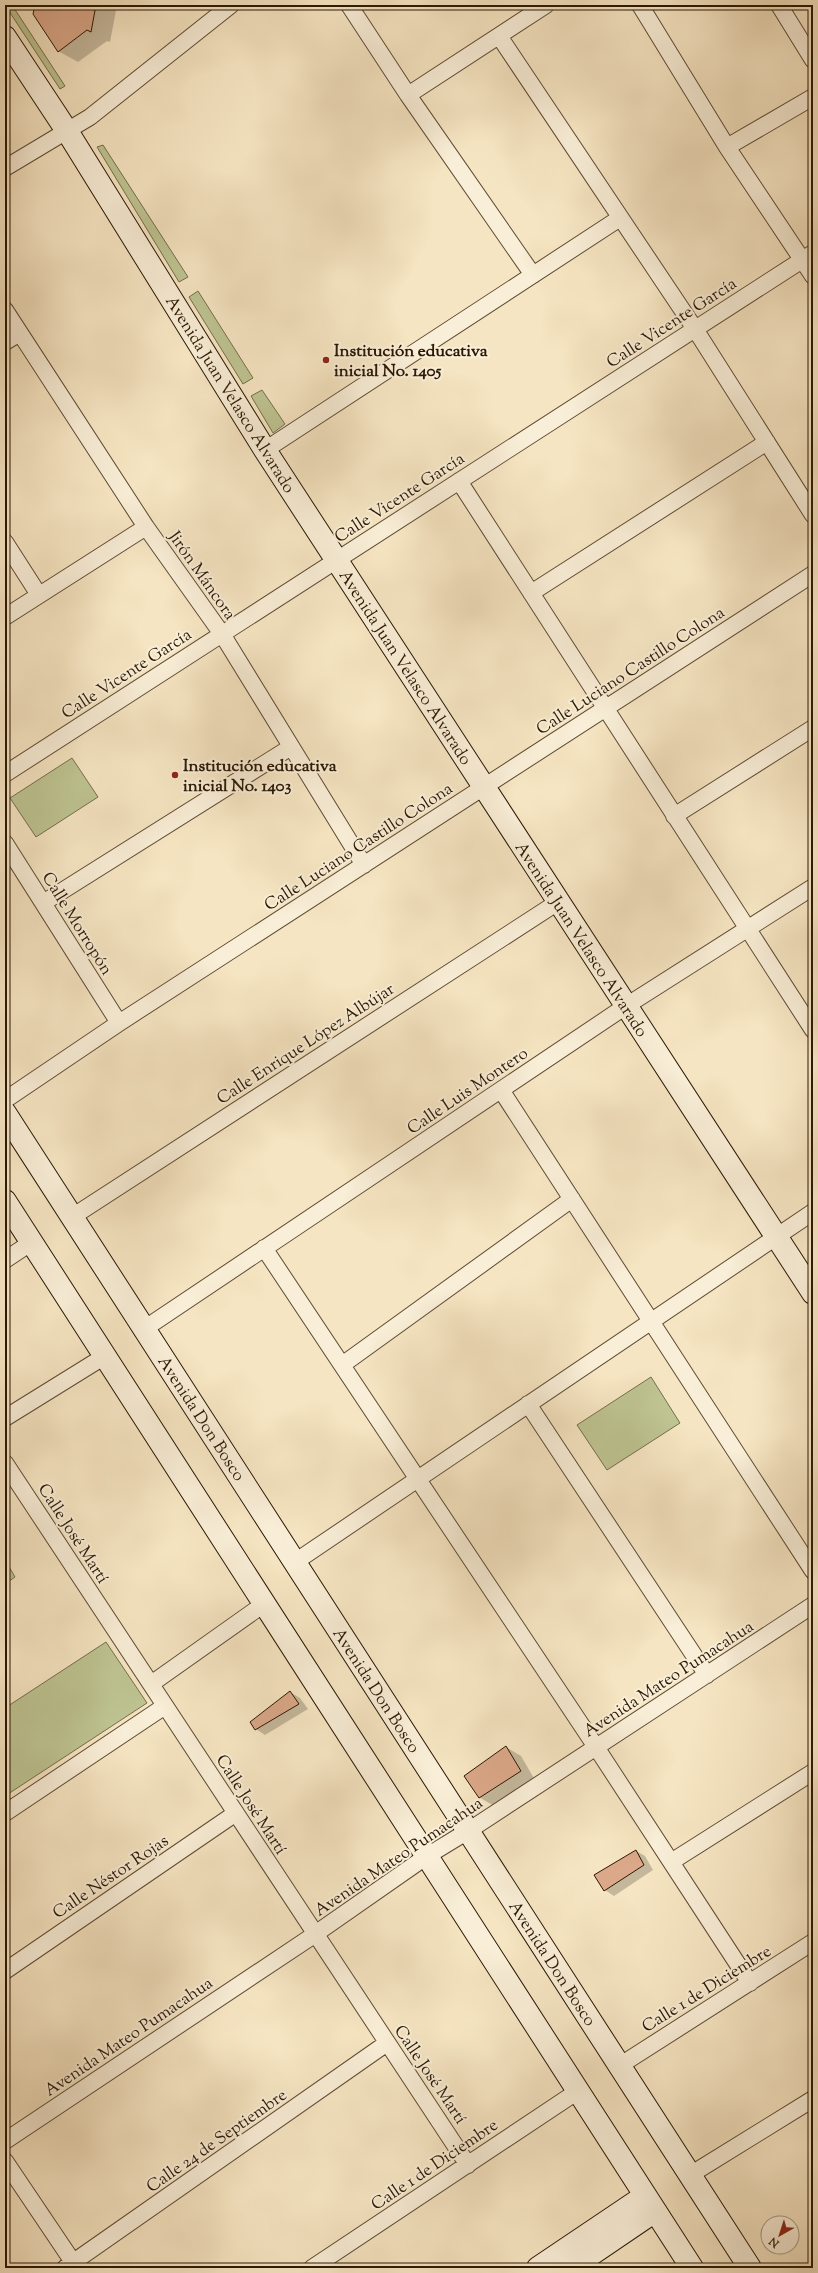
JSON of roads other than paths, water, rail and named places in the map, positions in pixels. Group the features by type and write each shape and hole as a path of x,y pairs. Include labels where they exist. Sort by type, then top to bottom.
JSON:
{"street":[{"path":"5,168 90,117 230,5"},
{"path":"349,5 408,95 533,275"},
{"path":"408,95 546,5"},
{"path":"640,5 727,147 808,256 813,276"},
{"path":"779,5 813,60"},
{"path":"499,36 694,330 813,515"},
{"name":"Avenida Juan Velasco Alvarado","path":"5,37 67,131 264,450 813,1293"},
{"path":"727,147 813,97"},
{"path":"264,450 620,218"},
{"name":"Calle Vicente García","path":"5,774 808,256"},
{"name":"Jirón Máncora","path":"5,310 146,527 222,634 364,865"},
{"path":"5,342 20,333"},
{"path":"531,593 766,442"},
{"path":"459,481 813,1030"},
{"path":"7,611 39,595 146,527"},
{"path":"5,542 39,595"},
{"name":"Calle Luciano Castillo Colona","path":"5,1100 119,1023 813,574"},
{"path":"674,816 813,728"},
{"path":"43,903 291,747"},
{"name":"Calle Morropón","path":"5,843 119,1023"},
{"name":"Calle Luis Montero","path":"144,1329 626,1006 813,887"},
{"name":"Calle Enrique López Albújar","path":"72,1217 558,902"},
{"path":"501,1090 813,1571"},
{"name":"Avenida Don Bosco","path":"5,1113 750,2268"},
{"path":"342,1365 572,1199"},
{"path":"5,1201 692,2268"},
{"path":"295,1562 651,1320 813,1212"},
{"path":"5,1260 32,1242"},
{"path":"264,1248 596,1747 750,1983"},
{"path":"5,1418 105,1356"},
{"path":"528,1404 707,1675"},
{"name":"Calle José Martí","path":"5,1463 468,2165"},
{"path":"150,1684 264,1604"},
{"name":"Avenida Mateo Pumacahua","path":"5,2141 315,1934 427,1856 468,1831 813,1605"},
{"path":"5,1813 165,1706"},
{"path":"671,1862 813,1772"},
{"name":"Calle Néstor Rojas","path":"5,1971 236,1813"},
{"name":"Calle 1 de Diciembre","path":"619,2066 813,1942"},
{"name":"Calle 24 de Septiembre","path":"72,2266 387,2043"},
{"name":"Calle 1 de Diciembre","path":"312,2268 578,2092"},
{"path":"690,2175 812,2101"},
{"path":"5,2161 72,2266"},
{"path":"538,2268 650,2203"},
{"path":"571,2268 650,2203"}],"place":[{"name":"Institución educativa inicial No. 1405","path":"326,360"},
{"name":"Institución educativa inicial No. 1403","path":"175,775"}]}
